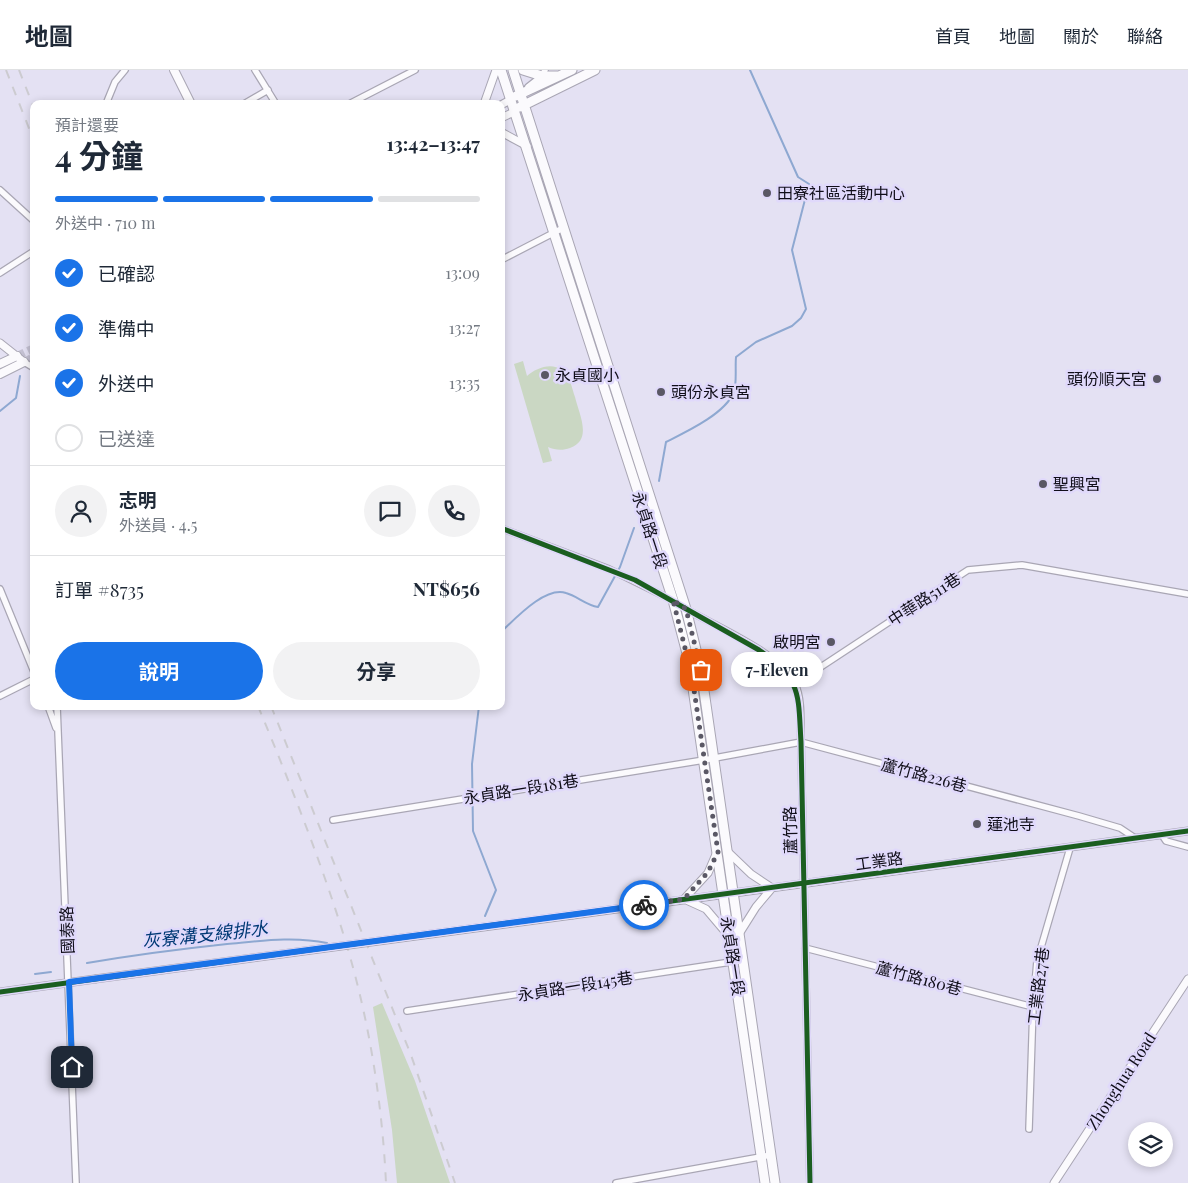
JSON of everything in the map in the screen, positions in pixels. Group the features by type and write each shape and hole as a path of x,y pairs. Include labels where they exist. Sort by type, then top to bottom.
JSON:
{"main road":[{"path":"174,70 189,100"},
{"name":"永貞路一段","path":"501,70 554,233 588,322 686,609 701,670 709,759 722,851 723,893 766,1156 775,1183"},
{"path":"512,70 520,93"},
{"path":"523,70 560,76"},
{"path":"510,100 520,93 572,70"},
{"path":"514,112 524,105 595,70"},
{"name":"永貞路一段","path":"520,93 563,228 588,322 673,600 691,668 709,759"},
{"path":"0,364 17,356"},
{"path":"0,374 24,362"},
{"name":"永貞路一段","path":"722,851 733,892 744,960 766,1156 765,1183"}],"street":[{"path":"108,100 116,82 125,70"},
{"path":"255,70 274,100"},
{"path":"357,100 415,70"},
{"path":"485,100 496,70"},
{"path":"520,93 543,73"},
{"path":"251,100 268,90"},
{"path":"505,103 510,100"},
{"path":"505,116 514,112"},
{"path":"505,134 527,146"},
{"path":"0,190 30,217"},
{"path":"505,258 563,228"},
{"path":"0,273 30,254"},
{"path":"0,343 30,366"},
{"path":"505,530 613,571 673,600 759,650 773,660 795,684"},
{"name":"中華路511巷","path":"795,684 968,570 1022,565 1188,594"},
{"path":"0,588 30,662"},
{"path":"0,696 30,681"},
{"name":"蘆竹路","path":"795,684 801,742 810,1183"},
{"path":"50,710 58,732"},
{"name":"國泰路","path":"57,710 76,1183"},
{"name":"蘆竹路226巷","path":"709,759 801,742 1079,816 1120,828 1134,838"},
{"name":"永貞路一段181巷","path":"333,820 709,759"},
{"name":"工業路","path":"0,992 1188,831"},
{"path":"1162,834 1166,841 1188,847"},
{"name":"工業路27巷","path":"1029,1129 1033,1008 1037,961 1070,848"},
{"path":"730,937 706,909 684,899 708,872 722,851 772,888 756,907 739,934"},
{"name":"蘆竹路180巷","path":"805,948 1033,1008"},
{"name":"永貞路一段145巷","path":"407,1011 744,960"},
{"name":"Zhonghua Road","path":"1054,1183 1188,979"},
{"path":"616,1183 766,1156"}],"green space":[{"path":"523,361 527,376 539,368 548,366 553,366 565,372 579,411 583,426 581,439 577,444 567,449 559,450 548,447 552,461 543,463 514,364"},
{"path":"382,1003 415,1081 450,1183 397,1183 392,1130 373,1007"}],"waterway":[{"path":"659,481 666,442 714,415 734,392 736,357 756,342 792,326 801,318 806,309 792,250 809,184 798,177 750,70"},
{"path":"0,411 16,398 20,376"},
{"name":"灰寮溝支線排水","path":"505,628 531,605 549,594 566,593 598,607 620,567 634,528"},
{"name":"灰寮溝支線排水","path":"479,710 472,764 473,831 496,890 485,916"},
{"name":"灰寮溝支線排水","path":"87,963 227,944 290,939 327,943"},
{"name":"灰寮溝支線排水","path":"35,974 51,972"}],"tunnel":[{"path":"17,356 30,350"},
{"path":"24,362 30,359"}],"railway":[{"path":"6,70 30,131"},
{"path":"19,70 31,100"},
{"path":"260,710 314,847 352,963 367,1025 377,1088 386,1183"},
{"path":"273,710 411,1055 455,1183"}],"cycle path":[{"path":"505,530 635,580 759,650 783,670 795,689 798,699 801,742 810,1183"},
{"path":"0,992 1188,831"}],"way so far":[{"path":"644,905 684,899 708,872 718,852 692,676 673,600 686,609 701,670"}],"place":[{"name":"田寮社區活動中心","path":"767,193"},
{"name":"永貞國小","path":"545,375"},
{"name":"頭份順天宮","path":"1157,379"},
{"name":"頭份永貞宮","path":"661,392"},
{"name":"聖興宮","path":"1043,484"},
{"name":"啟明宮","path":"831,642"},
{"name":"7-Eleven","path":"701,670"},
{"name":"蓮池寺","path":"977,824"}],"route":[{"path":"72,1067 69,982 644,905"}]}
